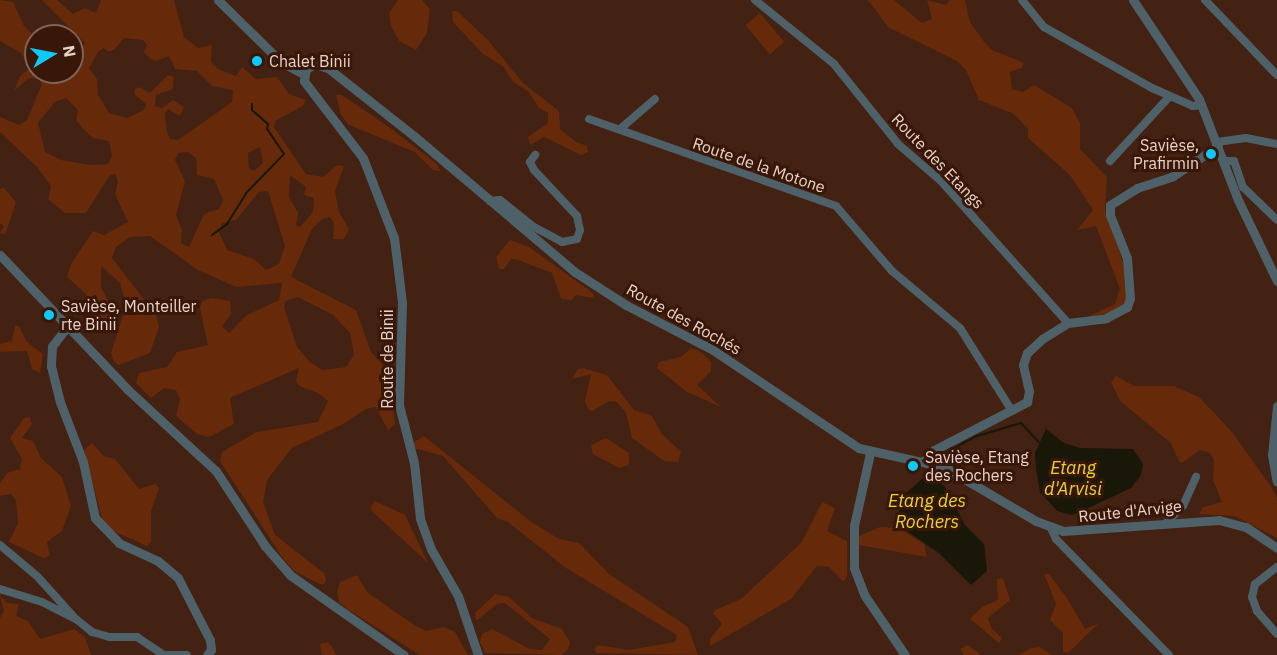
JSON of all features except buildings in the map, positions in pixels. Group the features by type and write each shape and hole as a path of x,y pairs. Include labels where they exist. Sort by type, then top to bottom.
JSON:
{"street":[{"name":"Route de Binii","path":"219,0 281,62 304,75 305,84 337,119 363,158 389,219 401,294 399,405 414,463 420,519 431,549 460,602 478,655"},
{"name":"Route des Etangs","path":"755,0 834,64 898,144 941,181 1068,323"},
{"path":"1022,0 1040,24 1170,96 1194,107 1202,105"},
{"path":"1133,0 1202,105 1238,200 1277,281"},
{"path":"1205,0 1277,75"},
{"name":"Route des Rochés","path":"304,75 310,65 328,68 592,284 713,350 850,443 870,453"},
{"path":"1110,161 1170,96"},
{"path":"620,129 655,99"},
{"name":"Route de la Motone","path":"589,119 714,166 836,206 885,265 960,328 1012,411"},
{"path":"924,461 934,450 1012,411 1029,398 1022,372 1027,353 1068,323 1110,316 1130,302 1126,253 1109,212 1112,202 1141,186 1168,178 1217,144 1246,138 1277,144"},
{"name":"Route des Rochés","path":"490,201 500,201 534,227 562,242 577,239 580,230 577,216 534,170 530,162 535,155"},
{"path":"1223,161 1234,161 1243,187 1277,220"},
{"path":"0,255 67,327 216,471 265,546 294,579 404,655"},
{"path":"67,327 52,346 51,366 60,402 83,462 95,518 118,543 158,561 178,578 210,640 211,654"},
{"path":"1277,406 1272,454 1277,482"},
{"path":"870,453 855,514 854,568 865,596 905,655"},
{"name":"Route d'Arvige","path":"870,453 924,461 969,479 1051,528 1078,533 1203,520 1233,523 1254,531 1277,548"},
{"path":"1166,523 1183,506 1196,477"},
{"path":"1051,528 1056,539 1169,655"},
{"path":"0,545 37,576 76,619 92,632 110,637 136,637 165,655 186,655"},
{"path":"1277,567 1256,585 1252,597 1257,611 1277,634"},
{"path":"0,589 42,602 76,619"}],"shaded area":[{"path":"0,0 13,2 24,26 24,58 21,53 0,41"},
{"path":"42,0 57,0 73,14 85,8 96,13 101,0 174,0 184,37 198,48 212,45 211,62 218,69 236,76 242,67 256,79 277,77 289,94 306,100 303,106 275,121 274,127 306,174 323,177 337,165 344,166 335,191 339,212 349,229 344,239 333,239 334,223 330,217 322,219 312,229 291,277 356,310 371,352 388,371 395,424 388,430 376,407 366,409 343,424 292,448 267,480 263,502 275,535 325,574 326,582 322,585 294,571 282,557 220,461 222,452 257,432 318,422 328,401 318,393 299,386 296,381 299,368 230,398 234,424 209,437 197,434 176,416 180,399 176,390 164,388 151,398 136,383 139,373 167,367 177,352 208,345 200,308 202,301 211,298 230,301 231,314 222,326 229,333 247,315 279,300 282,283 236,287 198,270 150,236 130,237 116,247 112,258 156,315 159,327 150,353 119,365 114,362 111,353 126,306 120,283 101,266 101,287 112,308 112,319 96,322 86,294 67,277 71,264 93,231 104,235 128,222 115,194 118,181 115,174 110,175 86,213 65,213 48,199 51,186 37,167 0,132 0,117 19,125 27,120 42,84 84,84 84,24 66,24","holes":["124,38 143,40 147,45 144,52 149,58 156,61 169,56 175,69 197,71 212,86 233,90 232,102 178,140 170,139 165,113 168,109 180,116 184,107 173,100 162,108 155,106 156,95 173,89 174,77 168,75 150,93 139,87 134,90 135,95 146,104 144,110 127,118 109,113 98,95 97,79 89,68 98,52 104,48 108,52 115,49","66,98 78,110 76,120 84,130 93,138 109,141 112,156 108,164 91,165 61,160 45,152 38,123 55,102","260,147 263,163 254,171 249,169 248,153","188,152 196,158 197,175 214,179 223,200 219,209 204,214 189,247 181,243 182,230 176,215 185,181 175,160 178,153","290,175 306,187 304,195 314,198 313,212 300,227 296,226 298,213 289,197","268,191 285,246 279,264 266,270 254,259 227,250 219,232 222,223 236,220 259,192","298,297 333,315 350,333 354,355 346,367 322,370 310,362 297,347 284,307 285,301"]},
{"path":"398,0 422,0 430,9 427,33 416,50 399,41 391,26 389,13"},
{"path":"868,0 894,0 922,23 932,19 927,0 946,5 950,0 965,0 970,22 985,43 992,50 1024,63 1022,68 1010,72 1012,89 1023,92 1034,85 1072,108 1080,123 1080,149 1107,177 1105,210 1123,262 1128,292 1124,305 1115,312 1085,318 1115,304 1120,289 1096,226 1077,230 1093,210 1070,175 1028,138 1028,129 1014,114 979,100 966,70 957,61 888,27"},
{"path":"452,11 457,11 488,40 522,82 559,111 560,129 576,142 587,146 588,152 581,155 544,137 530,145 528,137 548,123 548,113 539,108 528,91 513,82 504,67 483,54 453,22"},
{"path":"760,13 784,42 770,54 745,25"},
{"path":"24,73 24,82 14,91 20,76"},
{"path":"336,95 342,95 389,127 437,164 440,171 433,170 415,152 349,125 341,115"},
{"path":"4,188 16,202 5,235 0,233 4,226 0,223 0,189"},
{"path":"510,240 529,247 593,293 594,298 576,295 572,300 561,299 552,273 518,260 511,259 504,269 499,269 496,257"},
{"path":"15,326 19,326 27,342 43,354 40,373 32,369 27,351 0,352 0,344 12,341"},
{"path":"691,348 700,351 711,362 711,371 697,385 721,407 687,392 657,368 659,362 681,357"},
{"path":"583,368 607,375 634,410 652,416 661,433 681,452 678,462 664,461 632,438 626,413 617,402 610,401 592,411 588,409 585,401 591,374 572,379 578,369"},
{"path":"1116,376 1134,386 1174,386 1199,397 1232,432 1272,488 1277,498 1277,538 1235,516 1199,514 1203,507 1222,502 1213,480 1214,460 1210,453 1200,450 1182,463 1179,461 1171,443 1120,401 1111,382"},
{"path":"30,417 32,424 22,438 33,441 41,458 62,477 71,506 62,531 47,542 50,556 43,558 9,542 18,523 16,500 11,494 0,496 0,483 7,473 20,469 22,459 10,438 24,418"},
{"path":"424,436 530,521 559,539 579,543 609,574 688,627 698,655 597,653 594,649 598,645 629,650 675,642 677,635 566,568 508,522 497,518 443,456 414,448 414,442"},
{"path":"606,438 629,453 629,465 619,468 593,454 591,445"},
{"path":"92,443 104,456 115,459 139,489 155,484 159,488 151,511 151,542 147,546 111,530 103,522 84,450"},
{"path":"375,501 405,515 428,563 374,513 370,508"},
{"path":"822,502 835,508 827,531 847,541 847,577 843,581 829,567 817,566 791,599 710,646 710,639 722,624 713,613 715,610 741,599 802,542"},
{"path":"880,527 898,528 924,544 927,557 859,545 857,537"},
{"path":"1044,574 1049,574 1067,598 1085,629 1099,623 1068,653 1063,652 1063,633 1050,620 1056,604"},
{"path":"357,575 367,592 414,625 426,631 444,627 455,632 468,655 420,655 347,609 339,602 337,592 340,582"},
{"path":"1003,578 1010,600 988,618 992,629 1002,638 999,643 970,619 982,607 998,600 997,579"},
{"path":"495,594 509,597 532,618 562,629 570,642 568,649 562,655 485,653 480,642 482,634 492,629 530,649 542,650 550,639 505,603 497,604 476,621 475,613"},
{"path":"0,596 7,603 19,604 16,616 28,621 40,639 74,629 85,637 91,655 0,655 0,618 4,611"},
{"path":"328,642 336,655 322,655 320,644"},
{"path":"968,645 981,655 964,655 960,649"},
{"path":"1040,647 1052,655 1019,655 1031,648"}],"water":[{"name":"Etang d'Arvisi","path":"1046,429 1064,443 1080,448 1133,449 1143,464 1141,475 1131,488 1084,510 1072,515 1057,511 1040,492 1036,468 1035,453"},
{"name":"Etang des Rochers","path":"930,472 945,487 965,525 984,544 987,571 971,585 939,553 895,523 905,494"}],"waterway":[{"path":"212,235 227,224 246,193 284,154 267,129 268,124 252,110 252,104"},
{"path":"938,464 942,455 974,437 1021,423 1039,442"}],"place":[{"name":"Chalet Binii","path":"257,61"},
{"name":"Savièse, Prafirmin","path":"1211,154"},
{"name":"Savièse, Monteiller rte Binii","path":"49,315"},
{"name":"Savièse, Etang des Rochers","path":"913,466"}]}
